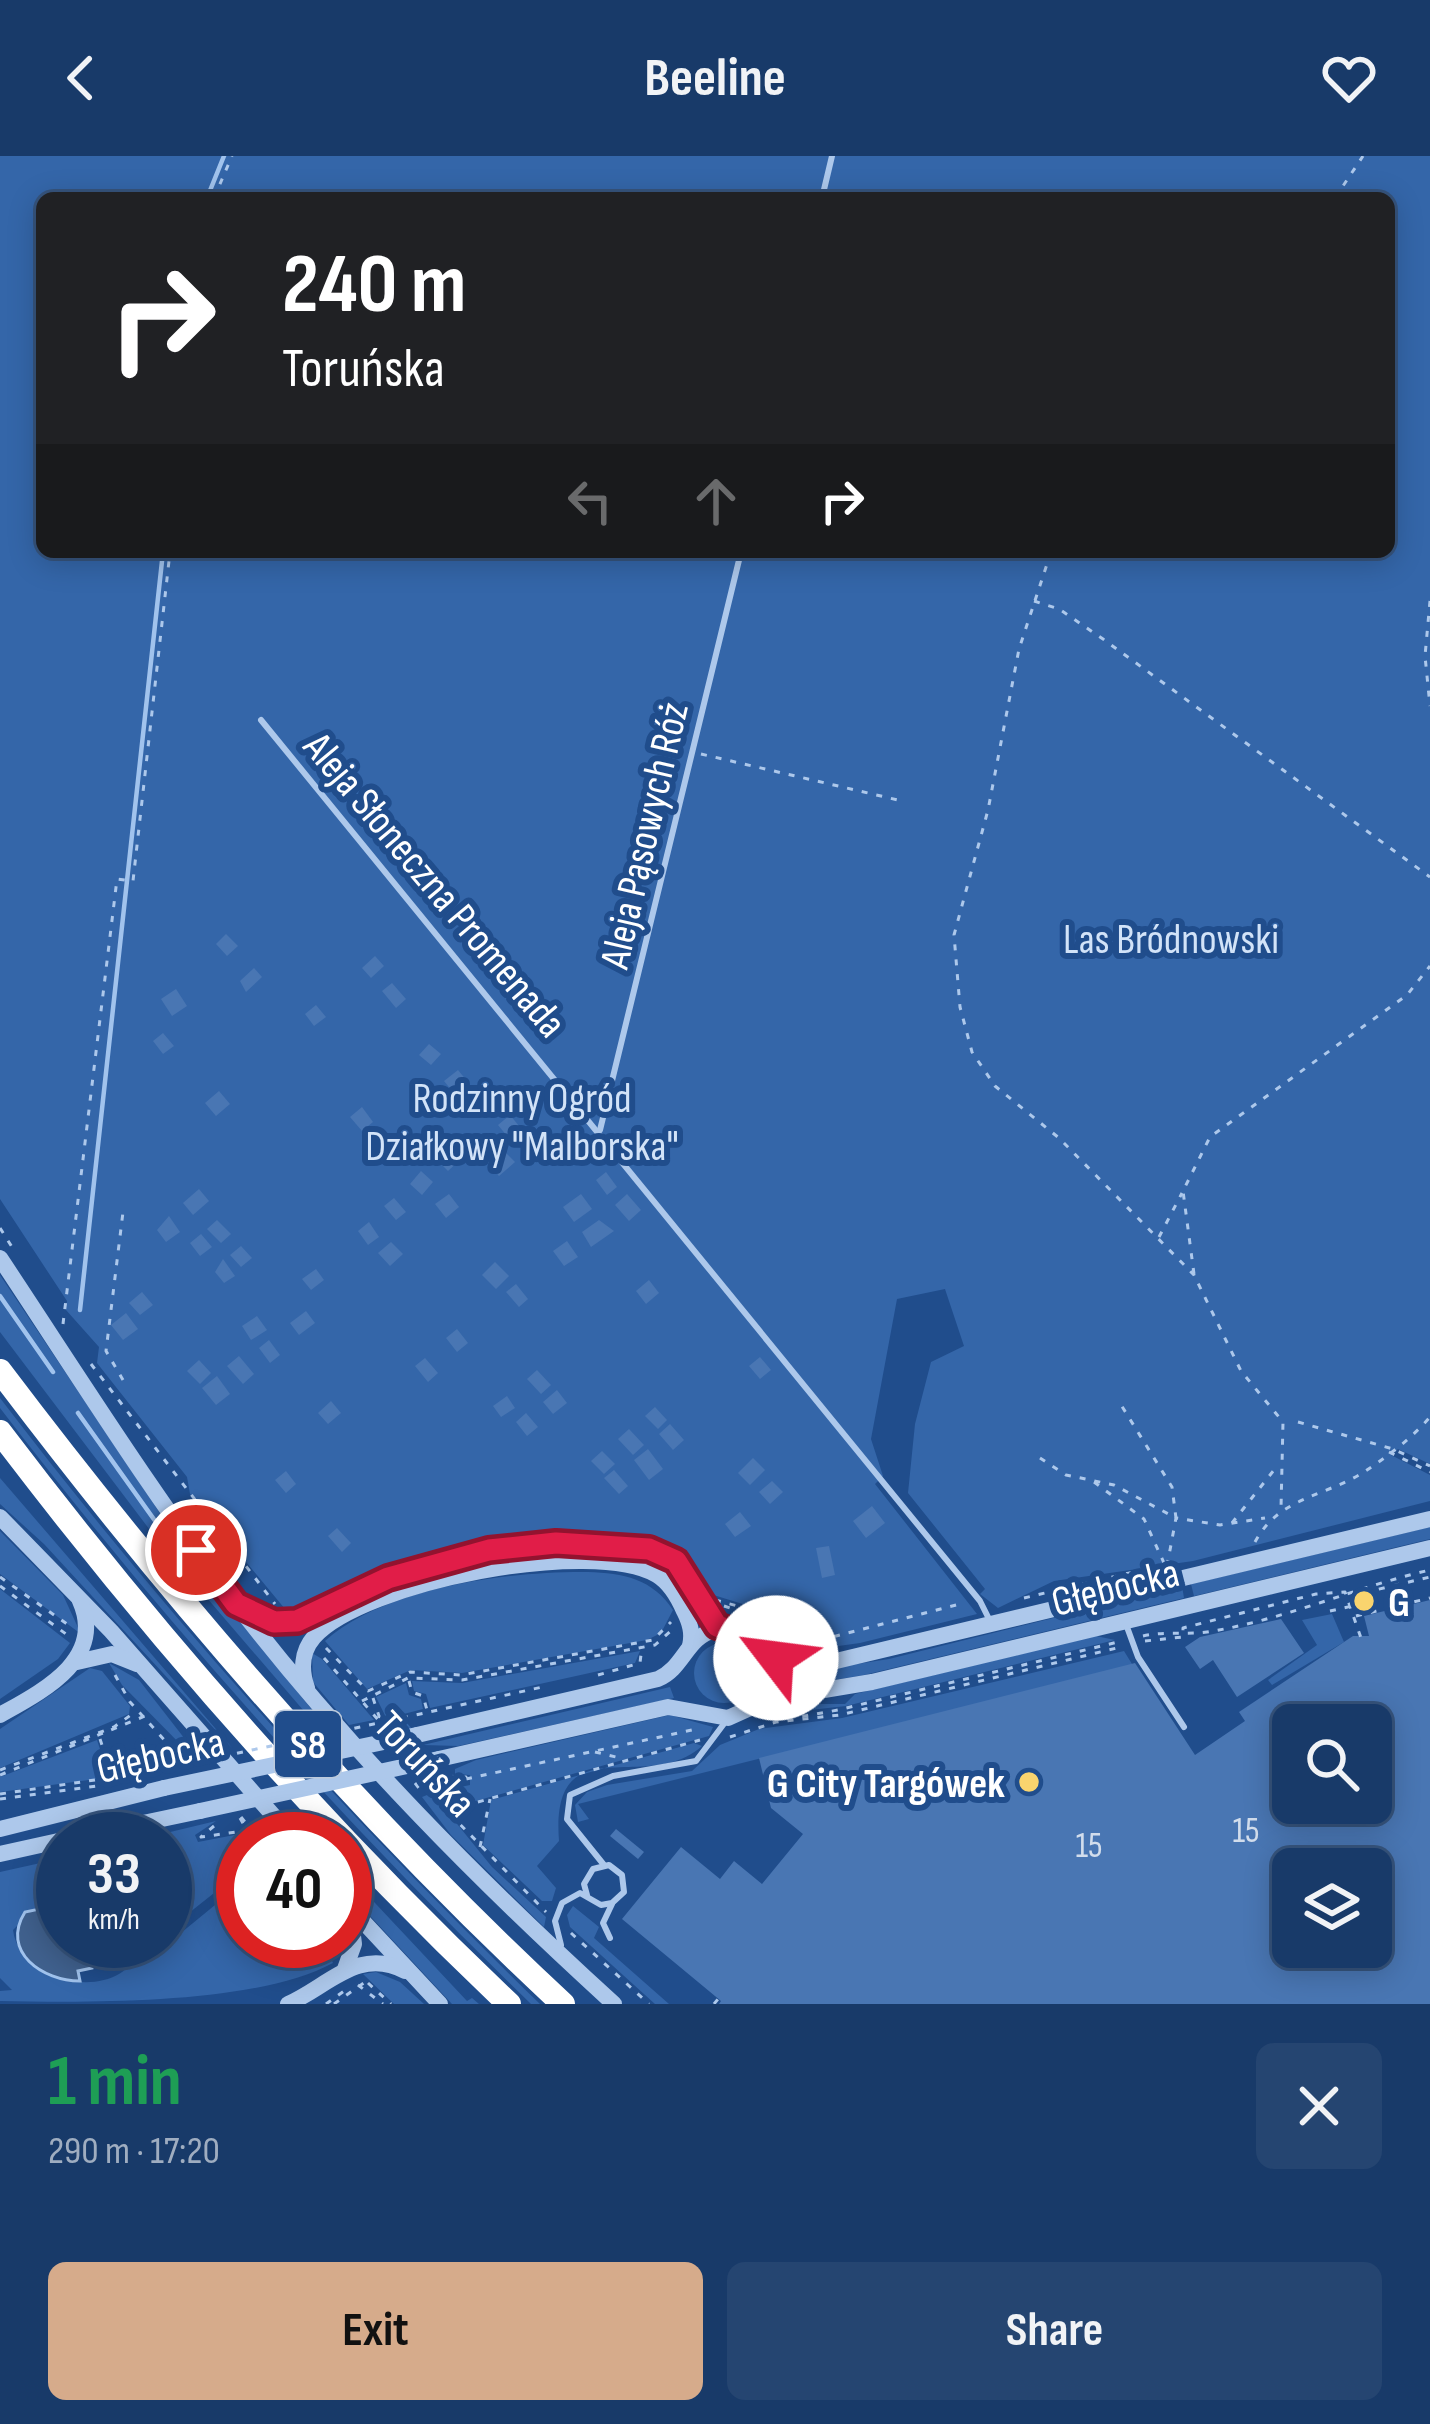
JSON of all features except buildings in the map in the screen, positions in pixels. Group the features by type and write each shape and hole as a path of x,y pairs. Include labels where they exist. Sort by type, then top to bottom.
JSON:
{"highway":[{"name":"Toruńska","path":"0,1371 124,1532 244,1676 421,1865 562,2004"},
{"name":"S8","path":"0,1432 215,1697 395,1891 509,2004"}],"street":[{"name":"Toruńska","path":"6,1253 236,1604 310,1695 450,1846 614,2004"},
{"path":"0,1517 148,1672 270,1812"},
{"name":"Głębocka","path":"0,1828 155,1779 417,1735 646,1683 668,1675 706,1633 725,1629 782,1660 816,1664 1430,1519"},
{"path":"236,1604 274,1622 297,1621 388,1578 435,1562 556,1543 659,1551 682,1568 694,1610 684,1691 699,1720"},
{"name":"Głębocka","path":"192,1813 440,1768 658,1708 699,1720 716,1718 1430,1548"},
{"path":"310,1695 302,1669 318,1633 385,1599 446,1578 557,1562 629,1565 660,1577 694,1610 725,1629"},
{"path":"0,1714 72,1665 86,1647 85,1613 69,1586"},
{"path":"741,1712 763,1677 753,1643"},
{"path":"86,1647 125,1658 148,1672"},
{"name":"Głębocka","path":"0,1854 36,1846"},
{"path":"372,1932 440,2004"},
{"path":"288,2004 345,1969 379,1963 411,1975"}],"lane":[{"path":"823,192 832,156"},
{"name":"Aleja Pąsowych Róż","path":"600,1130 740,558"},
{"name":"Aleja Słoneczna Promenada","path":"261,720 600,1130 975,1595 991,1624"},
{"path":"1126,1620 1138,1657 1184,1727"},
{"path":"610,1938 603,1923 624,1892 624,1881 574,1830 566,1806 580,1786 688,1765 741,1712"},
{"path":"587,1895 586,1878 604,1865"},
{"path":"571,1964 558,1937 556,1912 570,1897 587,1895 601,1905 612,1904"}],"path":[{"path":"217,192 232,156"},
{"path":"1339,192 1363,156"},
{"path":"63,1324 117,879 133,881 169,558"},
{"path":"1049,558 1033,601 954,935 960,1007 972,1052 994,1086 1059,1138 1194,1275 1241,1371 1283,1422 1281,1508"},
{"path":"1033,601 1059,609 1103,639 1430,877"},
{"path":"1430,601 1425,656 1430,706"},
{"path":"694,752 898,800"},
{"path":"1158,1237 1210,1137 1406,995 1430,966"},
{"path":"1183,1191 1194,1275"},
{"path":"123,1211 106,1351 123,1380"},
{"path":"0,1228 6,1253"},
{"path":"52,1308 73,1340"},
{"path":"86,1358 191,1501 284,1612"},
{"path":"1092,1481 1144,1519 1167,1568 1176,1518 1172,1487 1118,1400"},
{"path":"1252,1549 1268,1518 1281,1508 1364,1472 1430,1417"},
{"path":"1298,1422 1391,1450 1430,1469"},
{"path":"1040,1458 1066,1475 1114,1485 1196,1525 1268,1518"},
{"path":"1231,1524 1279,1463"},
{"path":"1144,1639 1352,1601 1368,1584 1430,1570"},
{"path":"0,1576 86,1647 194,1774"},
{"path":"1330,1611 1371,1591 1430,1577"},
{"path":"0,1586 86,1647"},
{"path":"1287,1610 1316,1594 1352,1601"},
{"path":"694,1610 751,1607 773,1621 797,1650 817,1640 898,1622 975,1595"},
{"path":"1356,1616 1430,1598"},
{"path":"1352,1601 1361,1638"},
{"path":"362,1701 407,1676 462,1680 642,1645 694,1610 724,1606 752,1613 777,1632 789,1652"},
{"path":"319,1644 371,1693 377,1718"},
{"path":"722,1739 774,1722 1119,1644"},
{"path":"595,1676 639,1664 642,1645"},
{"path":"313,1651 390,1734"},
{"path":"407,1676 412,1693 424,1698 428,1715"},
{"path":"0,1797 155,1779 554,1685"},
{"path":"796,1704 798,1719"},
{"path":"788,1705 798,1719"},
{"path":"0,1772 113,1727 137,1710"},
{"path":"0,1772 147,1716"},
{"path":"440,1768 464,1778 593,1751 699,1720"},
{"path":"99,1737 106,1757 124,1777"},
{"path":"447,1810 621,1758 706,1740"},
{"path":"593,1751 621,1758"},
{"path":"416,1767 480,1847 545,1908"},
{"path":"0,1797 124,1777 155,1779"},
{"path":"441,1788 466,1784 464,1778"},
{"path":"480,1847 490,1798"},
{"path":"216,1826 201,1837 216,1835"},
{"path":"570,1932 650,2004"},
{"path":"334,2004 366,1981"}],"green space":[{"path":"0,156 1430,156 1430,1464 1398,1449 1391,1455 1430,1475 1430,1501 1193,1561 1054,1581 998,1608 980,1594 985,1589 908,1493 915,1424 931,1362 964,1346 945,1289 897,1299 871,1439 883,1476 875,1484 977,1614 860,1643 803,1651 762,1610 707,1593 682,1551 646,1539 621,1538 503,1543 435,1555 370,1577 298,1611 285,1609 190,1494 187,1477 97,1363 99,1347 66,1310 67,1301 0,1199"},
{"path":"0,1275 186,1552 328,1730 321,1731 159,1542 0,1332"},
{"path":"0,1398 192,1635 352,1812 342,1812 254,1716 0,1408"},
{"path":"0,1478 233,1749 44,1544 0,1504"},
{"path":"1430,1527 1430,1539 1194,1596 1191,1584"},
{"path":"0,1531 63,1595 81,1634 0,1574"},
{"path":"533,1552 623,1553 642,1558 669,1575 638,1559 541,1555 433,1574 310,1631 306,1625 414,1576"},
{"path":"588,1572 625,1576 656,1591 673,1610 661,1633 647,1640 462,1673 411,1670 367,1689 325,1641 350,1622 414,1595 486,1579"},
{"path":"670,1575 677,1581 692,1600 688,1602"},
{"path":"1182,1586 1184,1598 864,1675 798,1686 799,1673 889,1659"},
{"path":"0,1589 70,1643 58,1659 0,1699"},
{"path":"1332,1614 1344,1642 1272,1685 1268,1680 1317,1645 1302,1620"},
{"path":"1096,1636 1115,1640 846,1706 801,1711 800,1704 845,1704 855,1694"},
{"path":"724,1643 745,1652 754,1673 745,1694 724,1703 703,1694 694,1673 703,1652"},
{"path":"640,1651 635,1663 430,1708 426,1694 414,1691 412,1681 462,1683"},
{"path":"1124,1651 1140,1677 1130,1666 578,1804 589,1819 578,1822 575,1805 587,1792 692,1771 720,1745 759,1729 842,1718"},
{"path":"312,1653 374,1720 349,1725 313,1682"},
{"path":"109,1663 139,1680 195,1752 191,1755 122,1685"},
{"path":"90,1668 102,1671 130,1706 129,1714 0,1768 0,1729"},
{"path":"406,1683 409,1695 421,1699 423,1709 400,1715 419,1737 395,1736 376,1697"},
{"path":"670,1687 674,1698 458,1746 423,1745"},
{"path":"670,1715 713,1727 709,1736 454,1807 441,1791 470,1785 470,1775 455,1774 455,1769 476,1760"},
{"path":"97,1740 103,1758 118,1776 0,1792 0,1777"},
{"path":"694,1743 702,1746 680,1760 601,1769"},
{"path":"583,1774 570,1783 560,1805 559,1841 537,1866 556,1888 552,1901 542,1901 483,1845 491,1800"},
{"path":"432,1793 492,1867 546,1917 544,1927 451,1835 422,1797"},
{"path":"216,1821 195,1835 198,1842 216,1839 216,1891 192,1911 192,1827"},
{"path":"372,1834 540,2004 531,2004 372,1843"},
{"path":"36,1864 36,1907 13,1930 20,1949 36,1968 52,1975 95,1982 126,1968 192,1968 192,1924 216,1904 216,1968 321,1968 263,1987 220,1994 128,2001 0,2001 0,1991 12,1990 0,1978 0,1872"},
{"path":"372,1900 467,2001 472,1998 479,2004 452,2004 372,1918"},
{"path":"573,1906 599,1927 594,1938 669,2004 655,2004 570,1927 567,1915"},
{"path":"376,1972 400,1982 424,2004 394,2004 363,1974"}],"shaded area":[{"path":"36,1910 36,1967 18,1940 25,1912"},
{"path":"92,1968 78,1971 80,1981 40,1970"}],"waterway":[{"path":"209,192 224,156"},
{"path":"80,1310 162,558"},
{"path":"0,1296 53,1372"},
{"path":"78,1413 203,1588"}],"place":[{"name":"G","path":"1364,1601"},
{"name":"G City Targówek","path":"1029,1782"}],"route":[{"path":"196,1550 236,1604 274,1622 297,1621 388,1578 489,1550 556,1543 649,1549 676,1561 717,1626 744,1635 776,1658"}],"park label":[{"name":"Las Bródnowski","path":"1171,938"},
{"name":"Rodzinny Ogród Działkowy \"Malborska\"","path":"522,1121"}]}
